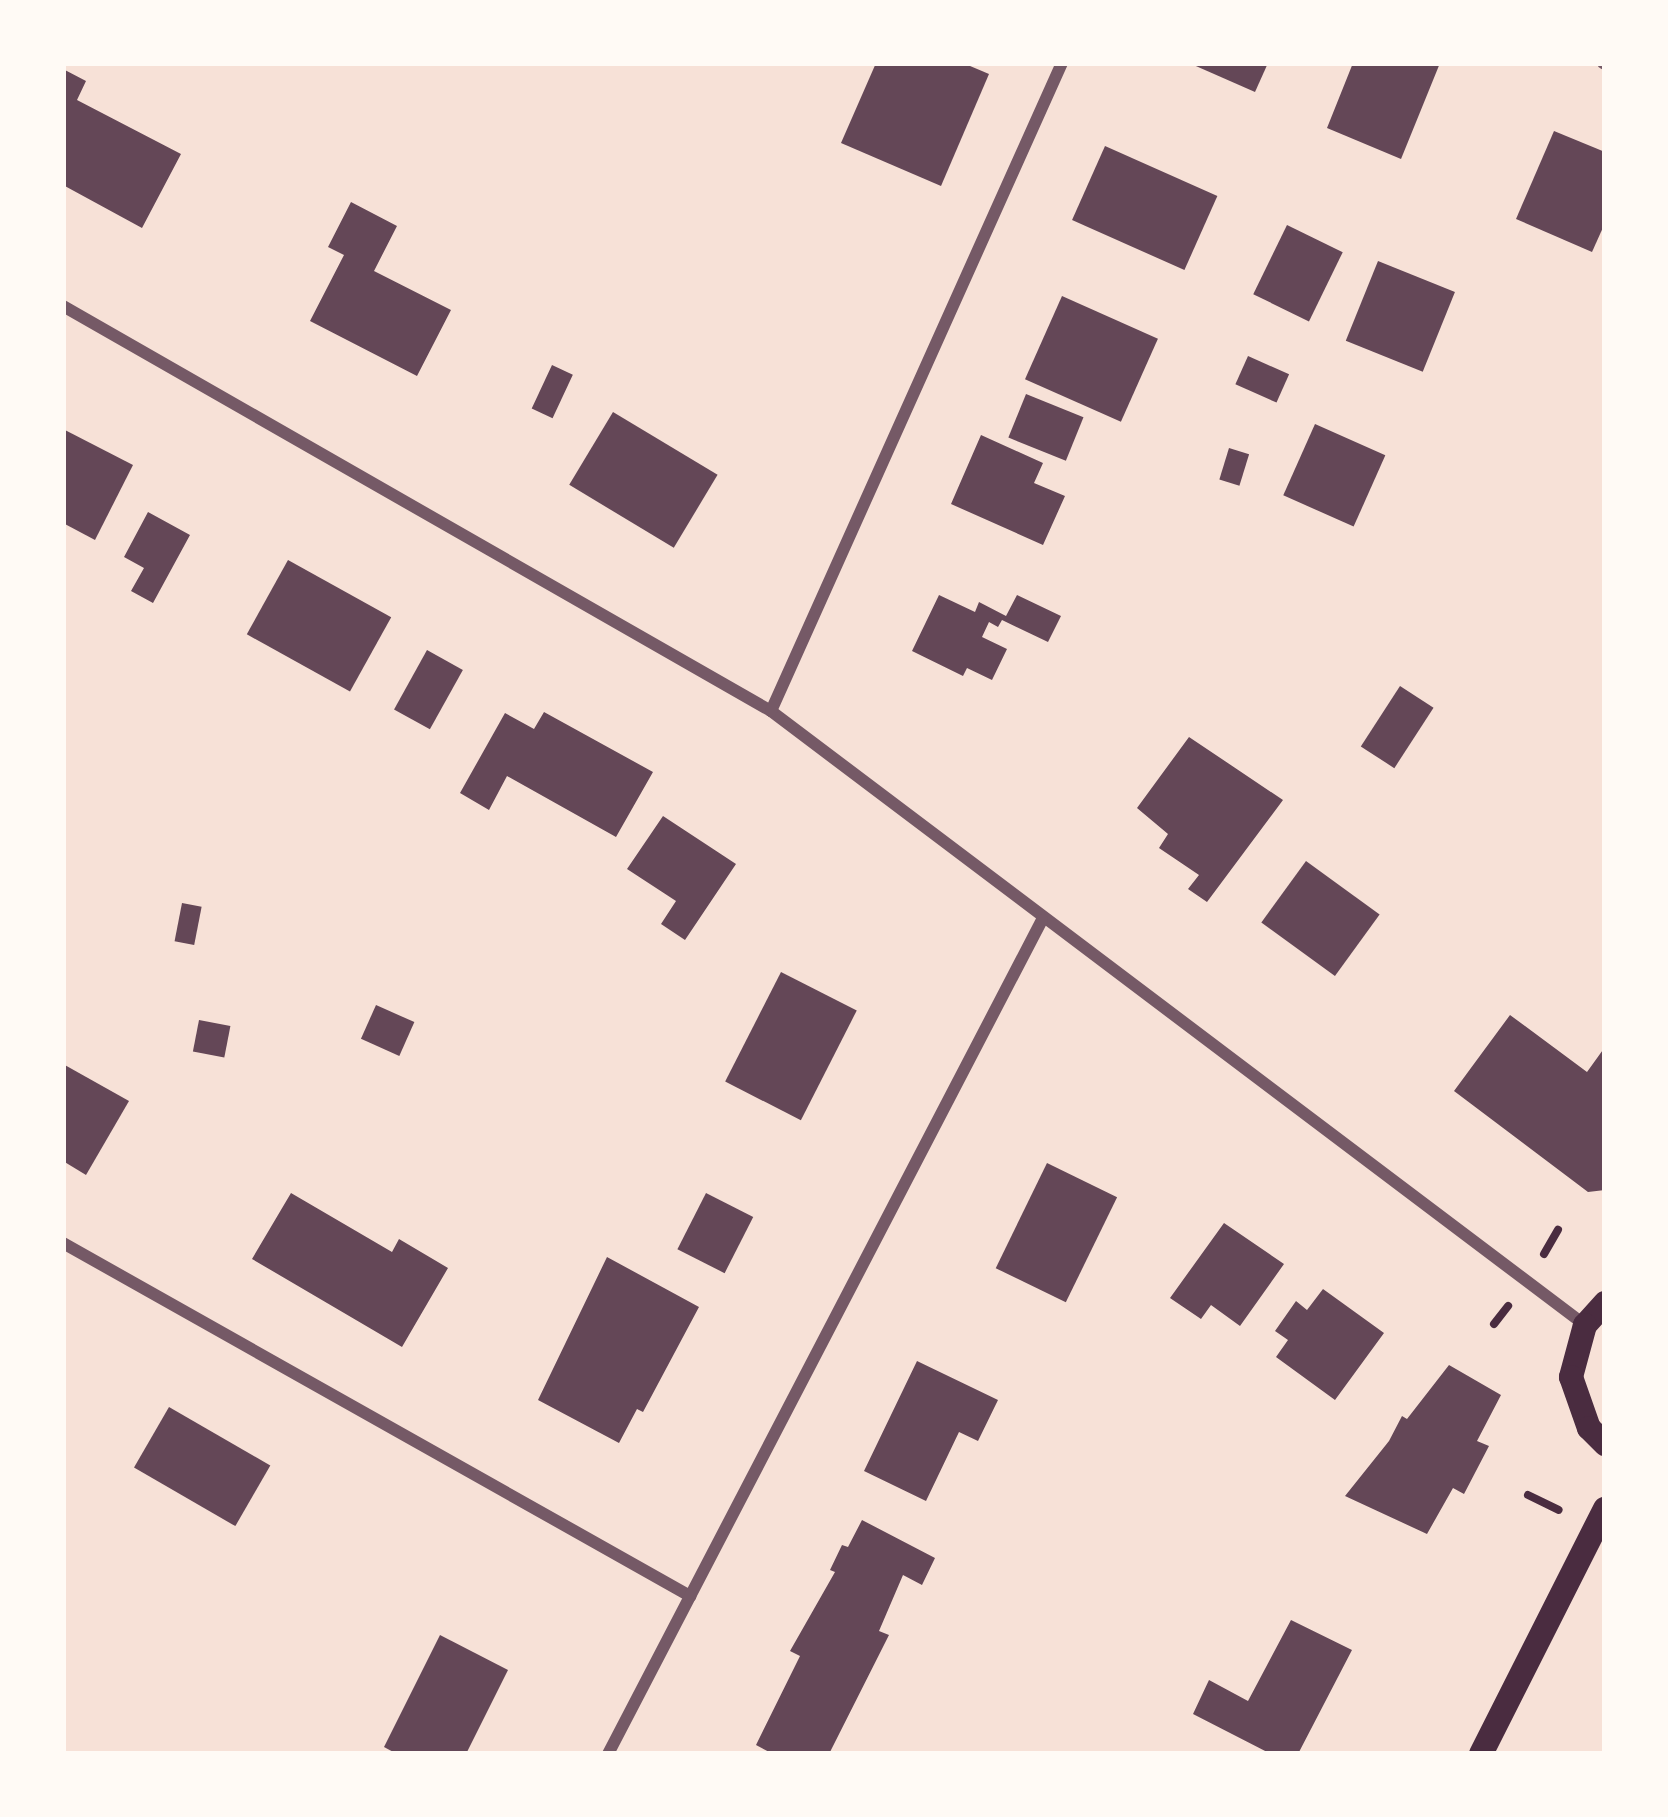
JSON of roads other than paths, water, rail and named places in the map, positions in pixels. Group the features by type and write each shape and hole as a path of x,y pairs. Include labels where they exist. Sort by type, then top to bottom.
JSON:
{"main road":[{"path":"1605,1303 1585,1325 1571,1377 1588,1427 1605,1444"},
{"path":"1480,1754 1605,1508"}],"street":[{"path":"771,711 1062,63"},
{"path":"63,306 771,711 1042,920 1585,1325"},
{"path":"608,1754 1042,920"},
{"path":"63,1243 690,1596"}]}
